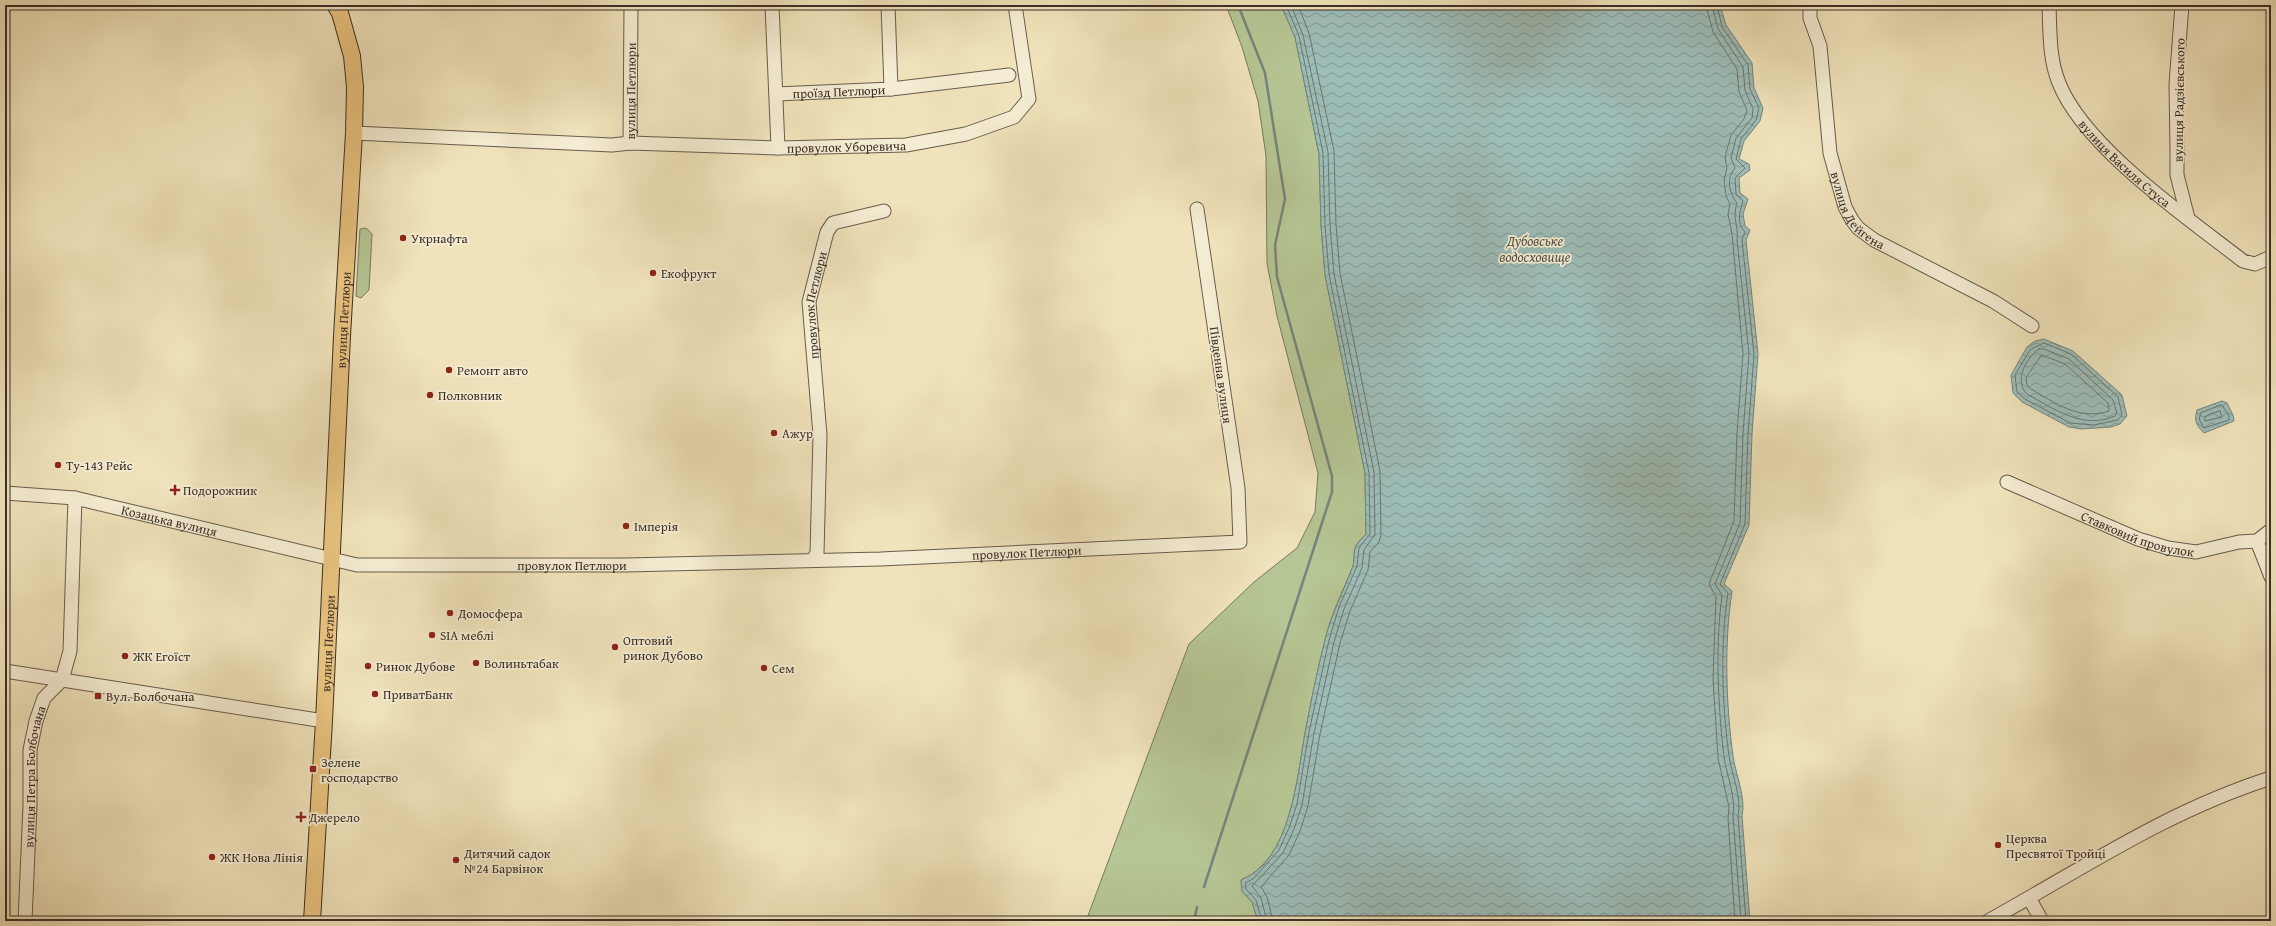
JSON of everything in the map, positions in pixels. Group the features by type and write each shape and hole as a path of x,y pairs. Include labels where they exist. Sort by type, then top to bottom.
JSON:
{"main road":[{"path":"335,5 340,13 352,56 355,87 354,133"},
{"name":"вулиця Петлюри","path":"312,921 324,721 331,557 354,133"}],"street":[{"name":"вулиця Петлюри","path":"354,133 612,145 630,143 631,5"},
{"path":"772,5 778,148"},
{"name":"проїзд Петлюри","path":"776,94 890,89 888,5"},
{"name":"провулок Уборевича","path":"630,143 778,148 906,145 966,134 1014,118 1028,99 1015,5"},
{"name":"вулиця Дейгена","path":"1810,5 1810,18 1820,46 1830,153 1845,207 1852,220 1870,238 1994,301 2032,326"},
{"name":"вулиця Василя Стуса","path":"2049,5 2052,60 2058,82 2066,100 2083,122 2124,166 2243,261 2255,264 2271,257"},
{"name":"вулиця Радзієвського","path":"2182,5 2176,84 2176,150 2178,175 2188,218"},
{"path":"890,89 1009,75"},
{"name":"Південна вулиця","path":"1197,209 1238,488 1240,542"},
{"name":"провулок Петлюри","path":"813,560 817,553 820,434 809,302 827,232 833,223 884,211"},
{"name":"Ставковий провулок","path":"2007,482 2138,539 2168,548 2196,552 2239,542 2257,541"},
{"name":"Козацька вулиця","path":"5,493 74,498 331,557"},
{"name":"вулиця Петра Болбочана","path":"25,921 30,805 30,750 36,721 44,698 62,680 70,651 74,498"},
{"path":"2271,530 2257,541 2271,577"},
{"name":"провулок Петлюри","path":"331,557 357,564 619,566 813,560 1240,542"},
{"path":"5,671 324,721"},
{"path":"1988,921 2168,818 2231,791 2271,778"},
{"path":"2029,898 2042,921"}],"green space":[{"path":"1226,5 1281,5 1295,37 1319,154 1321,225 1325,275 1365,473 1366,534 1355,548 1353,566 1328,630 1314,686 1299,772 1289,816 1281,837 1271,855 1258,870 1241,880 1242,891 1252,902 1258,921 1086,921 1189,644 1254,582 1297,548 1315,512 1318,473 1277,316 1267,263 1266,156 1258,101 1242,47"},
{"path":"366,228 372,234 369,290 361,298 356,296 360,229"}],"water":[{"name":"Дубовське водосховище","path":"1281,5 1720,5 1726,25 1752,63 1754,88 1763,108 1760,121 1744,141 1739,159 1749,164 1750,170 1739,178 1740,193 1748,199 1743,214 1745,226 1750,230 1746,240 1758,354 1752,434 1749,525 1724,584 1732,591 1728,631 1727,695 1734,764 1743,801 1742,816 1750,921 1258,921 1252,902 1242,891 1241,880 1258,870 1271,855 1281,837 1289,816 1299,772 1314,686 1328,630 1353,566 1355,548 1366,534 1365,473 1325,275 1321,225 1319,154 1295,37"},
{"path":"2044,339 2073,351 2122,395 2127,416 2120,424 2111,427 2081,429 2069,427 2022,402 2013,393 2011,375 2027,347 2035,341"},
{"path":"2222,401 2227,403 2233,415 2234,421 2204,433 2196,423 2197,410"}],"waterway":[{"path":"1204,887 1332,492 1332,476 1277,277 1275,245 1285,199 1265,73 1238,5"},
{"path":"1194,921 1197,907"}],"place":[{"name":"Укрнафта","path":"403,238"},
{"name":"Екофрукт","path":"653,273"},
{"name":"Ремонт авто","path":"449,370"},
{"name":"Полковник","path":"430,395"},
{"name":"Ажур","path":"774,433"},
{"name":"Ту-143 Рейс","path":"58,465"},
{"name":"Подорожник","path":"175,490"},
{"name":"Імперія","path":"626,526"},
{"name":"Домосфера","path":"450,613"},
{"name":"SIA меблі","path":"432,635"},
{"name":"Оптовий ринок Дубово","path":"615,647"},
{"name":"ЖК Егоїст","path":"125,656"},
{"name":"Волиньтабак","path":"476,663"},
{"name":"Ринок Дубове","path":"368,666"},
{"name":"Сем","path":"764,668"},
{"name":"ПриватБанк","path":"375,694"},
{"name":"Вул. Болбочана","path":"98,696"},
{"name":"Зелене господарство","path":"313,769"},
{"name":"Джерело","path":"301,817"},
{"name":"Церква Пресвятої Тройці","path":"1998,845"},
{"name":"ЖК Нова Лінія","path":"212,857"},
{"name":"Дитячий садок №24 Барвінок","path":"456,860"}]}
